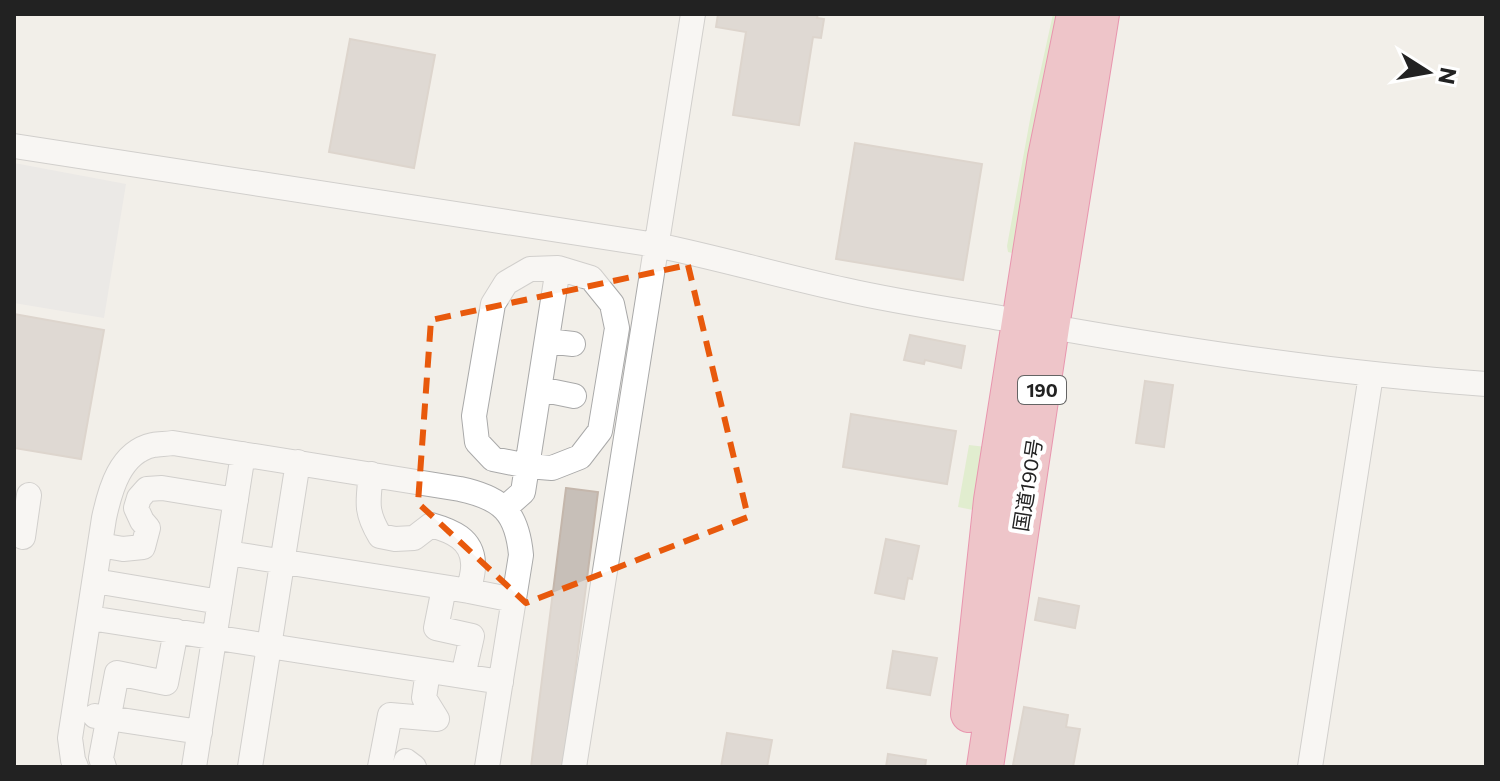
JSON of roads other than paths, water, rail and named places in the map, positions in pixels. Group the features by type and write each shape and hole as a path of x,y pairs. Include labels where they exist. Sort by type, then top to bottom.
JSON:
{"highway":[{"name":"国道190号","path":"985,767 1035,325 1046,157 1075,14"},
{"name":"国道190号","path":"963,767 992,500 1035,325 1101,14"}],"street":[{"path":"574,767 693,14"},
{"path":"14,146 656,245 845,290 1035,325 1248,359 1371,375 1486,384"},
{"path":"505,508 523,492 558,268"},
{"path":"558,268 591,278 612,304 617,328 600,431 580,457 552,468 528,466 493,459 477,442 474,416 493,304 506,283 530,269 558,268"},
{"path":"547,341 573,344"},
{"path":"1310,767 1371,375"},
{"path":"540,389 574,396"},
{"path":"76,767 70,738 110,488 118,472 132,456 149,445 173,443 484,494 505,508 519,532 521,555 487,767"},
{"path":"194,767 243,454"},
{"path":"250,767 298,462"},
{"path":"371,474 370,519 380,536 414,538 431,525 450,530 467,542 473,563 469,591"},
{"path":"100,545 123,549 143,547 148,528 136,508 139,498 147,489 162,488 236,500"},
{"path":"228,553 514,600"},
{"path":"95,581 220,602"},
{"path":"444,588 436,628 472,636 463,676"},
{"path":"90,618 501,682"},
{"path":"104,767 101,758 117,673 166,683 176,631"},
{"path":"380,767 390,715 437,719 424,698 428,671"},
{"path":"74,712 200,732"},
{"path":"404,767 406,761 414,767"}]}
